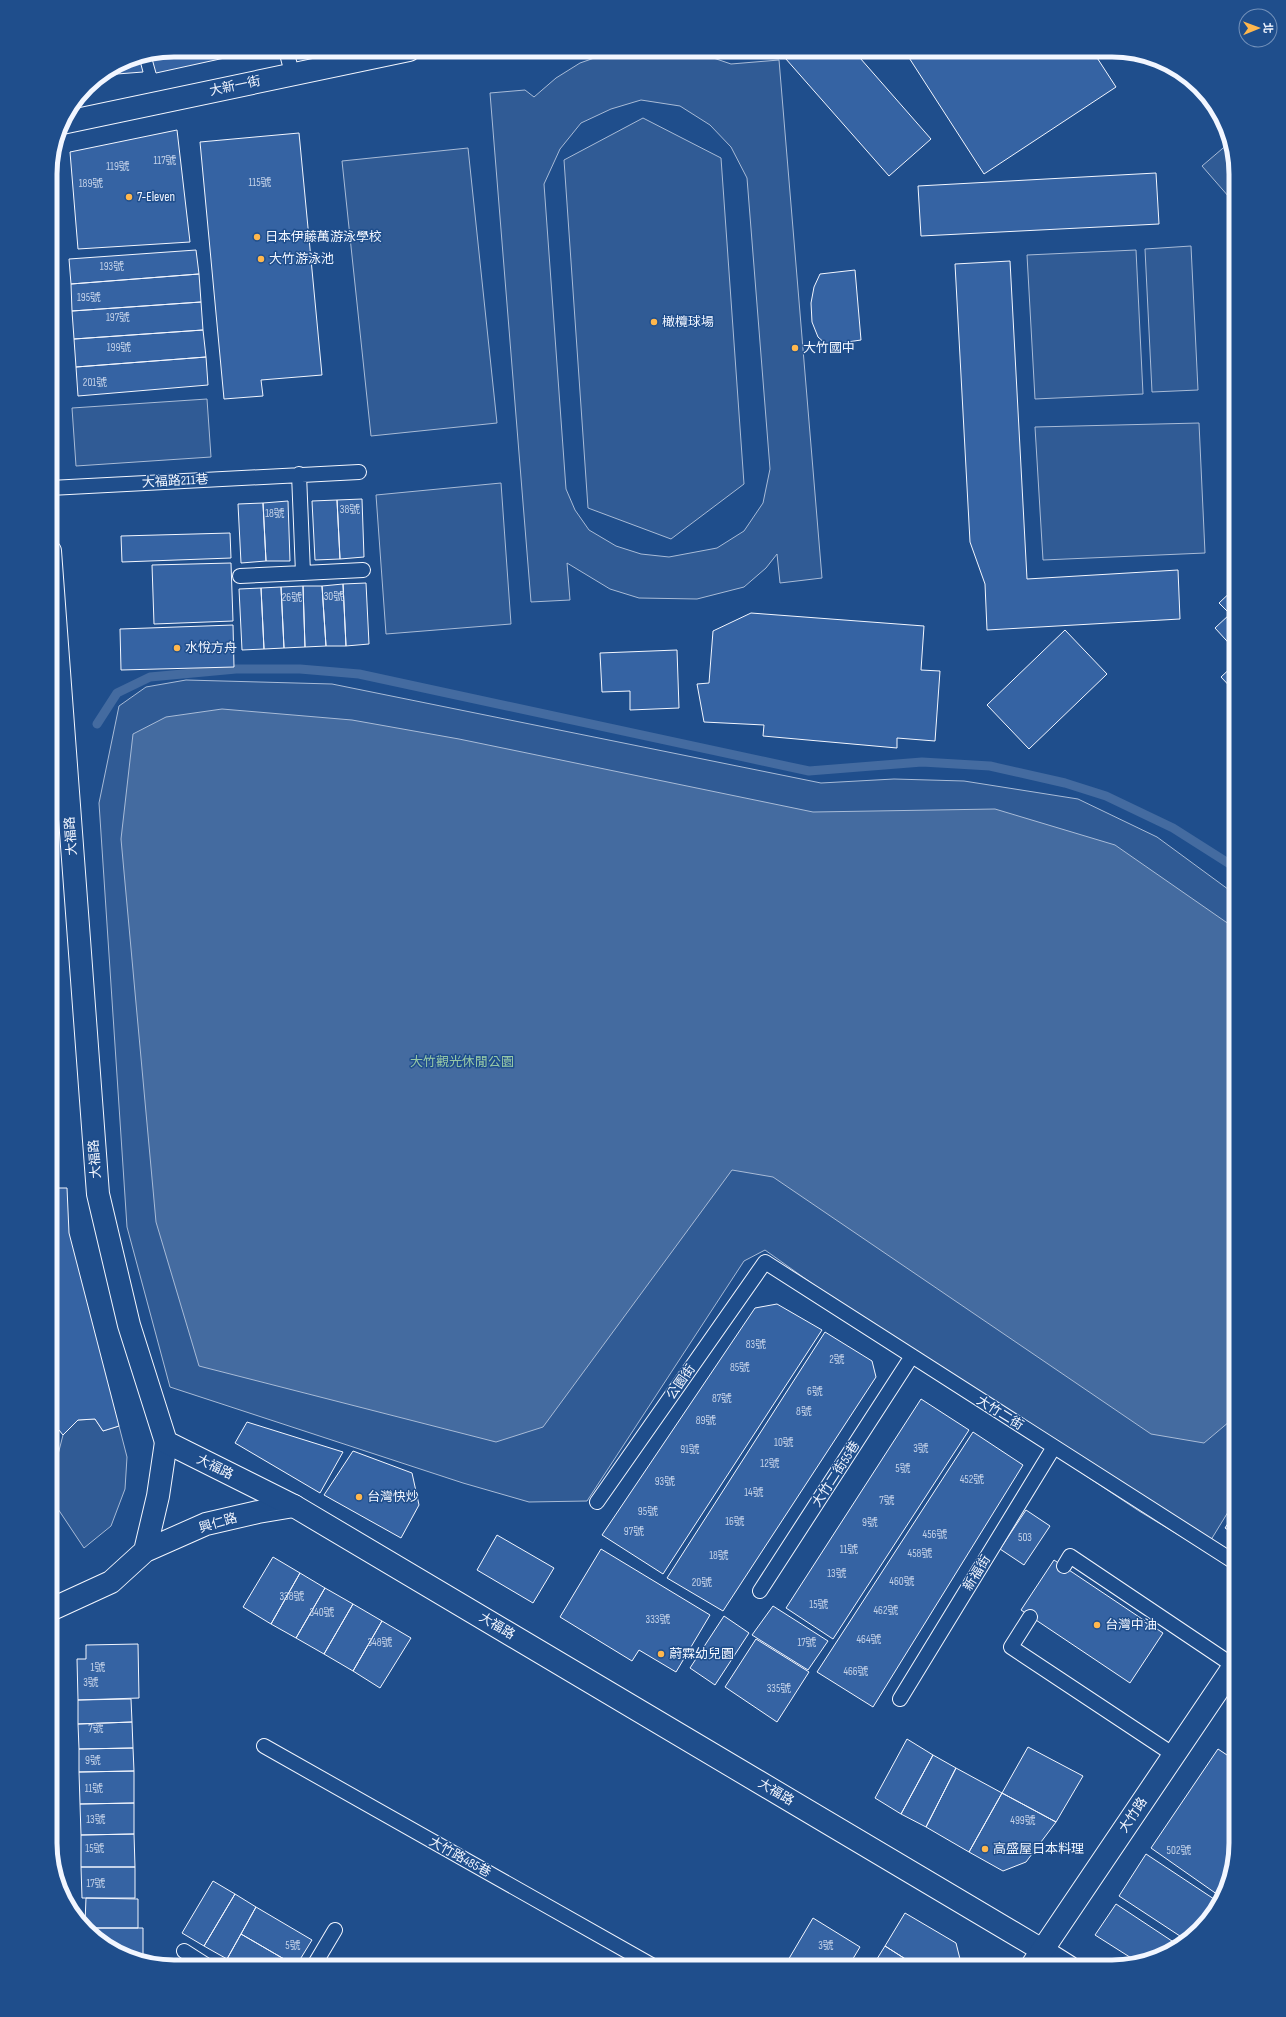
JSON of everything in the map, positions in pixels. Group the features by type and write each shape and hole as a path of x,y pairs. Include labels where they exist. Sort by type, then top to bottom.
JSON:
{"street":[{"name":"大新一街","path":"69,121 292,73 373,57"},
{"name":"大福路","path":"57,736 59,789 98,1194 129,1324 166,1442 294,1506 1037,1958"},
{"path":"145,1551 158,1496 166,1442"},
{"name":"興仁路","path":"57,1607 111,1582 145,1551 206,1524 258,1512 294,1506"},
{"name":"大竹路","path":"1037,1958 1229,1673"}],"lane":[{"path":"288,57 292,73"},
{"name":"大福路211巷","path":"57,488 360,472"},
{"path":"299,474 303,573"},
{"path":"240,576 363,570"},
{"name":"大竹二街","path":"765,1262 1229,1559"},
{"name":"公園街","path":"597,1502 765,1262"},
{"name":"大竹二街55巷","path":"760,1591 912,1356"},
{"name":"新福街","path":"900,1699 1054,1447"},
{"path":"1064,1566 1070,1556 1229,1660"},
{"path":"1030,1617 1011,1647 1174,1755"},
{"name":"大竹路485巷","path":"264,1746 643,1960"},
{"path":"317,1960 335,1930"},
{"path":"184,1951 198,1960"}],"shaded area":[{"path":"597,57 710,57 731,64 779,60 822,578 780,583 777,554 766,568 744,587 697,599 639,598 610,589 567,563 570,600 531,602 490,93 525,90 534,97 556,78 580,63","holes":["641,100 680,106 710,125 731,147 747,178 770,469 763,503 744,531 717,548 669,557 641,554 616,546 589,530 575,510 566,489 544,184 560,149 581,123 611,109"]},
{"name":"橄欖球場","path":"643,118 721,158 744,484 671,539 588,508 564,160"},
{"path":"1225,146 1228,159 1229,197 1202,166"},
{"path":"468,148 497,423 371,436 342,161"},
{"path":"1191,246 1198,390 1152,392 1145,249"},
{"path":"1136,250 1143,394 1035,399 1027,255"},
{"path":"207,399 211,457 76,466 72,408"},
{"path":"1199,423 1205,553 1043,560 1035,427"},
{"path":"501,483 511,624 386,634 376,495"},
{"name":"大竹觀光休閒公園","path":"186,680 332,684 821,783 894,779 964,781 1078,799 1157,837 1229,890 1229,1510 1206,1548 1182,1537 1139,1511 1026,1436 765,1250 744,1261 587,1501 529,1502 463,1483 170,1387 127,1227 99,803 119,706 146,687"},
{"name":"大竹觀光休閒公園","path":"222,709 352,720 459,739 813,812 995,809 1115,845 1229,924 1229,1422 1204,1443 1151,1434 773,1177 732,1170 543,1427 496,1442 199,1366 156,1222 121,839 133,734 166,717"},
{"path":"95,1419 103,1431 119,1426 127,1457 125,1489 111,1526 84,1548 57,1508 57,1459 63,1435 78,1420"}],"building":[{"path":"174,57 229,57 156,73 152,59"},
{"path":"784,57 859,57 931,139 889,176"},
{"path":"909,57 1097,57 1116,87 984,174"},
{"path":"140,62 143,72 114,74"},
{"name":"7-Eleven","path":"177,130 190,242 78,249 70,152"},
{"name":"大竹游泳池","path":"299,133 322,375 261,380 263,396 224,399 200,142"},
{"path":"1156,173 1159,224 921,236 918,186"},
{"path":"196,250 199,274 71,284 69,259"},
{"path":"1010,261 1027,579 1178,570 1180,619 987,630 985,584 970,542 955,264"},
{"path":"855,270 861,340 827,345 818,337 812,322 811,303 814,287 820,274"},
{"path":"199,274 201,302 72,311 71,284"},
{"path":"201,302 203,330 74,339 72,311"},
{"path":"203,330 206,357 76,367 74,339"},
{"path":"206,357 208,385 78,396 76,367"},
{"path":"362,499 364,557 340,559 337,500"},
{"path":"337,500 340,559 315,560 312,501"},
{"path":"288,501 290,561 266,561 263,503"},
{"path":"263,503 266,561 241,563 238,504"},
{"path":"230,533 231,558 122,562 121,536"},
{"path":"231,563 233,621 154,624 152,565"},
{"path":"366,583 369,644 346,646 343,584"},
{"path":"343,584 346,646 326,646 322,586"},
{"path":"303,586 305,647 284,648 281,587"},
{"path":"303,586 322,586 326,646 305,647"},
{"path":"281,587 284,648 264,649 261,588"},
{"path":"261,588 264,649 242,650 239,589"},
{"path":"1229,594 1229,613 1219,603"},
{"path":"751,613 924,626 921,670 940,671 935,741 897,738 897,748 763,736 764,725 704,722 697,684 709,683 713,631"},
{"path":"1229,615 1229,643 1215,628"},
{"name":"水悅方舟","path":"233,625 234,667 121,670 120,629"},
{"path":"1065,630 1107,674 1029,749 987,705"},
{"path":"677,650 679,708 630,710 630,691 602,692 600,653"},
{"path":"1229,670 1229,686 1221,677"},
{"path":"57,1188 67,1188 69,1233 119,1426 103,1431 95,1419 78,1420 63,1435 57,1428"},
{"path":"777,1304 822,1330 663,1574 602,1535 755,1308"},
{"path":"825,1332 872,1361 876,1377 723,1611 667,1578"},
{"path":"921,1399 969,1430 833,1639 786,1608"},
{"path":"247,1422 343,1452 320,1493 235,1443"},
{"path":"973,1432 1023,1465 873,1707 817,1672"},
{"path":"353,1451 412,1473 419,1505 401,1538 324,1495"},
{"path":"1026,1510 1050,1526 1024,1565 1000,1549"},
{"path":"1229,1522 1229,1531 1225,1528"},
{"path":"497,1535 554,1568 533,1603 477,1570"},
{"path":"601,1549 710,1615 676,1672 639,1650 632,1661 560,1617"},
{"path":"273,1557 300,1573 271,1624 243,1607"},
{"name":"台灣中油","path":"1054,1560 1163,1633 1130,1683 1021,1610"},
{"path":"300,1573 325,1588 296,1638 271,1624"},
{"path":"325,1588 353,1604 324,1654 296,1638"},
{"path":"353,1604 382,1621 353,1671 324,1654"},
{"path":"773,1606 828,1641 808,1670 752,1635"},
{"path":"724,1616 749,1633 715,1685 690,1668"},
{"path":"382,1621 411,1638 380,1688 353,1671"},
{"path":"756,1639 809,1672 777,1722 725,1687"},
{"path":"138,1644 139,1698 78,1700 77,1659 86,1659 86,1645"},
{"path":"131,1699 132,1722 78,1724 78,1700"},
{"path":"132,1722 133,1748 79,1749 78,1724"},
{"path":"907,1739 933,1755 901,1814 875,1798"},
{"path":"1028,1747 1083,1776 1056,1822 1002,1793"},
{"path":"133,1748 134,1771 79,1772 79,1749"},
{"path":"1218,1749 1229,1756 1228,1858 1225,1873 1217,1894 1151,1848"},
{"path":"933,1755 956,1768 926,1827 901,1814"},
{"path":"956,1768 1002,1793 969,1852 926,1827"},
{"path":"134,1771 134,1803 80,1804 79,1772"},
{"path":"1002,1793 1056,1822 1026,1862 1003,1871 969,1852"},
{"path":"134,1803 134,1834 81,1835 80,1804"},
{"path":"134,1834 135,1867 81,1867 81,1835"},
{"path":"1146,1854 1214,1899 1205,1914 1195,1926 1181,1937 1119,1896"},
{"path":"81,1867 135,1867 135,1898 82,1898"},
{"path":"213,1881 235,1894 204,1946 182,1933"},
{"path":"235,1894 256,1907 227,1959 204,1946"},
{"path":"86,1898 138,1899 138,1928 94,1928 85,1919"},
{"path":"1116,1904 1173,1942 1157,1951 1131,1958 1095,1935"},
{"path":"256,1907 312,1940 300,1960 286,1960 241,1934"},
{"path":"905,1913 956,1943 960,1960 907,1960 885,1946"},
{"path":"813,1918 860,1947 852,1960 788,1960"},
{"path":"94,1928 143,1928 143,1956 122,1948"},
{"path":"241,1934 286,1960 229,1960 227,1959"},
{"path":"885,1946 907,1960 876,1960"}],"waterway":[{"path":"97,724 117,693 150,677 236,669 300,669 359,674 809,771 922,762 990,766 1065,783 1106,796 1173,828 1229,864"}],"place":[{"name":"7-Eleven","path":"129,197"},
{"name":"日本伊藤萬游泳學校","path":"257,237"},
{"name":"大竹游泳池","path":"261,259"},
{"name":"橄欖球場","path":"654,322"},
{"name":"大竹國中","path":"795,348"},
{"name":"水悅方舟","path":"177,648"},
{"name":"台灣快炒","path":"359,1497"},
{"name":"台灣中油","path":"1097,1625"},
{"name":"蔚霖幼兒園","path":"661,1654"},
{"name":"高盛屋日本料理","path":"985,1849"}]}
